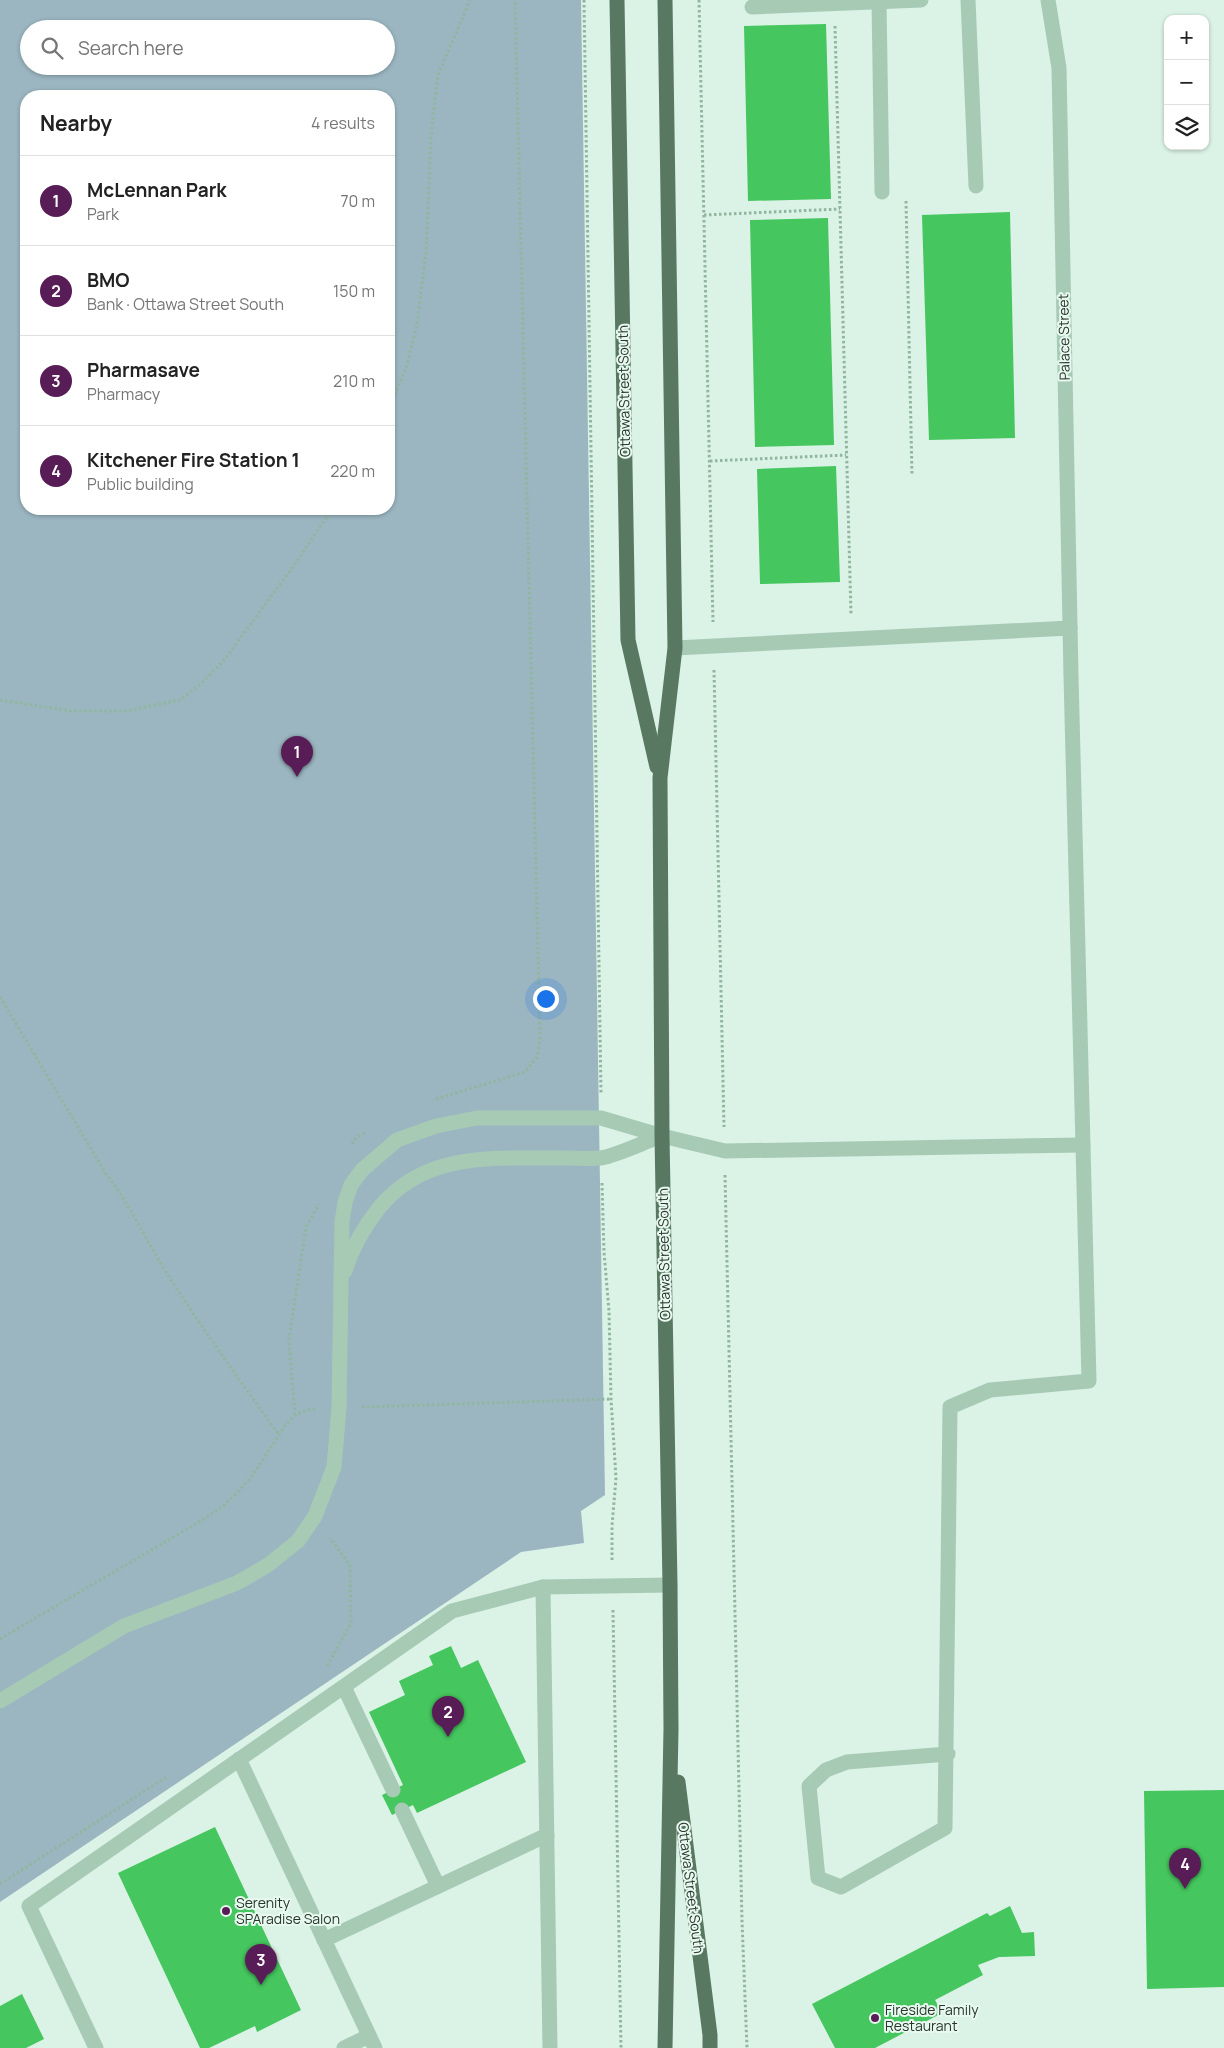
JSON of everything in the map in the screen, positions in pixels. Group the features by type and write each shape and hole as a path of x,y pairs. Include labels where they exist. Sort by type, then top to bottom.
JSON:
{"main road":[{"name":"Ottawa Street South","path":"617,0 628,640 660,778"},
{"name":"Ottawa Street South","path":"665,0 675,648 660,778 662,1136 671,1729 665,2048"},
{"name":"Ottawa Street South","path":"671,1729 710,2035 710,2048"}],"street":[{"path":"752,6 920,0"},
{"path":"968,0 976,186"},
{"name":"Palace Street","path":"948,1754 950,1407 990,1390 1089,1381 1071,676 1059,68 1048,0"},
{"path":"879,2 882,192"},
{"path":"675,648 1070,628"},
{"path":"0,1701 124,1626 237,1583 268,1565 298,1541 315,1516 334,1467 339,1408 340,1285 342,1222 345,1202 351,1184 362,1170 397,1140 436,1126 477,1118 498,1117 601,1118 662,1136 725,1151 1083,1145"},
{"path":"340,1285 358,1238 373,1216 387,1199 408,1181 431,1169 454,1162 479,1160 602,1158 662,1136"},
{"path":"96,2048 29,1906 452,1611 543,1587 670,1585"},
{"path":"543,1587 550,2048"},
{"path":"344,1686 393,1790"},
{"path":"948,1754 945,1828 841,1887 818,1878 809,1786 826,1770 847,1762 948,1754"},
{"path":"239,1759 372,2042 344,2048"},
{"path":"402,1810 438,1886"},
{"path":"324,1940 547,1835"}],"path":[{"path":"395,395 407,366 417,324 426,252 431,135 438,75 470,0"},
{"path":"436,1099 525,1072 537,1057 540,1037 515,0"},
{"path":"584,0 601,1095"},
{"path":"699,0 742,1921 747,2048"},
{"path":"834,3 852,638"},
{"path":"906,195 912,475"},
{"path":"704,215 840,209"},
{"path":"710,461 846,455"},
{"path":"0,700 71,711 127,711 180,700 204,681 225,659 295,564 328,515"},
{"path":"0,997 198,1323 279,1435"},
{"path":"351,1146 356,1138 371,1129"},
{"path":"602,1182 616,1478 612,1526 612,1586 621,2048"},
{"path":"295,1415 289,1339 306,1227 320,1203"},
{"path":"362,1407 612,1399"},
{"path":"0,1638 222,1507 252,1476 279,1435 295,1415 307,1410 322,1409"},
{"path":"315,1516 350,1565 351,1623 329,1665 321,1670"},
{"path":"0,1884 171,1774"}],"shaded area":[{"path":"0,0 581,0 605,1495 581,1511 584,1543 521,1552 0,1902"}],"building":[{"path":"826,24 831,199 748,201 744,26"},
{"path":"1010,212 1015,438 929,440 922,215"},
{"path":"828,218 834,445 755,447 750,220"},
{"path":"836,466 840,582 760,584 757,469"},
{"path":"451,1646 461,1668 478,1660 526,1762 417,1813 413,1805 392,1815 382,1795 403,1785 369,1712 405,1695 399,1681 433,1665 429,1656"},
{"path":"1224,1790 1224,1987 1147,1989 1144,1791"},
{"path":"215,1827 301,2010 257,2032 255,2026 209,2048 200,2048 118,1873"},
{"path":"1010,1906 1022,1933 1034,1932 1035,1956 999,1957 978,1965 983,1975 935,2000 942,2013 875,2048 835,2048 812,2004 987,1913 990,1916"},
{"path":"22,1994 44,2039 26,2048 0,2048 0,2006"}],"place":[{"name":"McLennan Park","path":"297,777"},
{"name":"BMO","path":"448,1737"},
{"name":"Kitchener Fire Station 1","path":"1185,1889"},
{"name":"Serenity SPAradise Salon","path":"226,1911"},
{"name":"Pharmasave","path":"261,1985"},
{"name":"Fireside Family Restaurant","path":"875,2018"}]}
